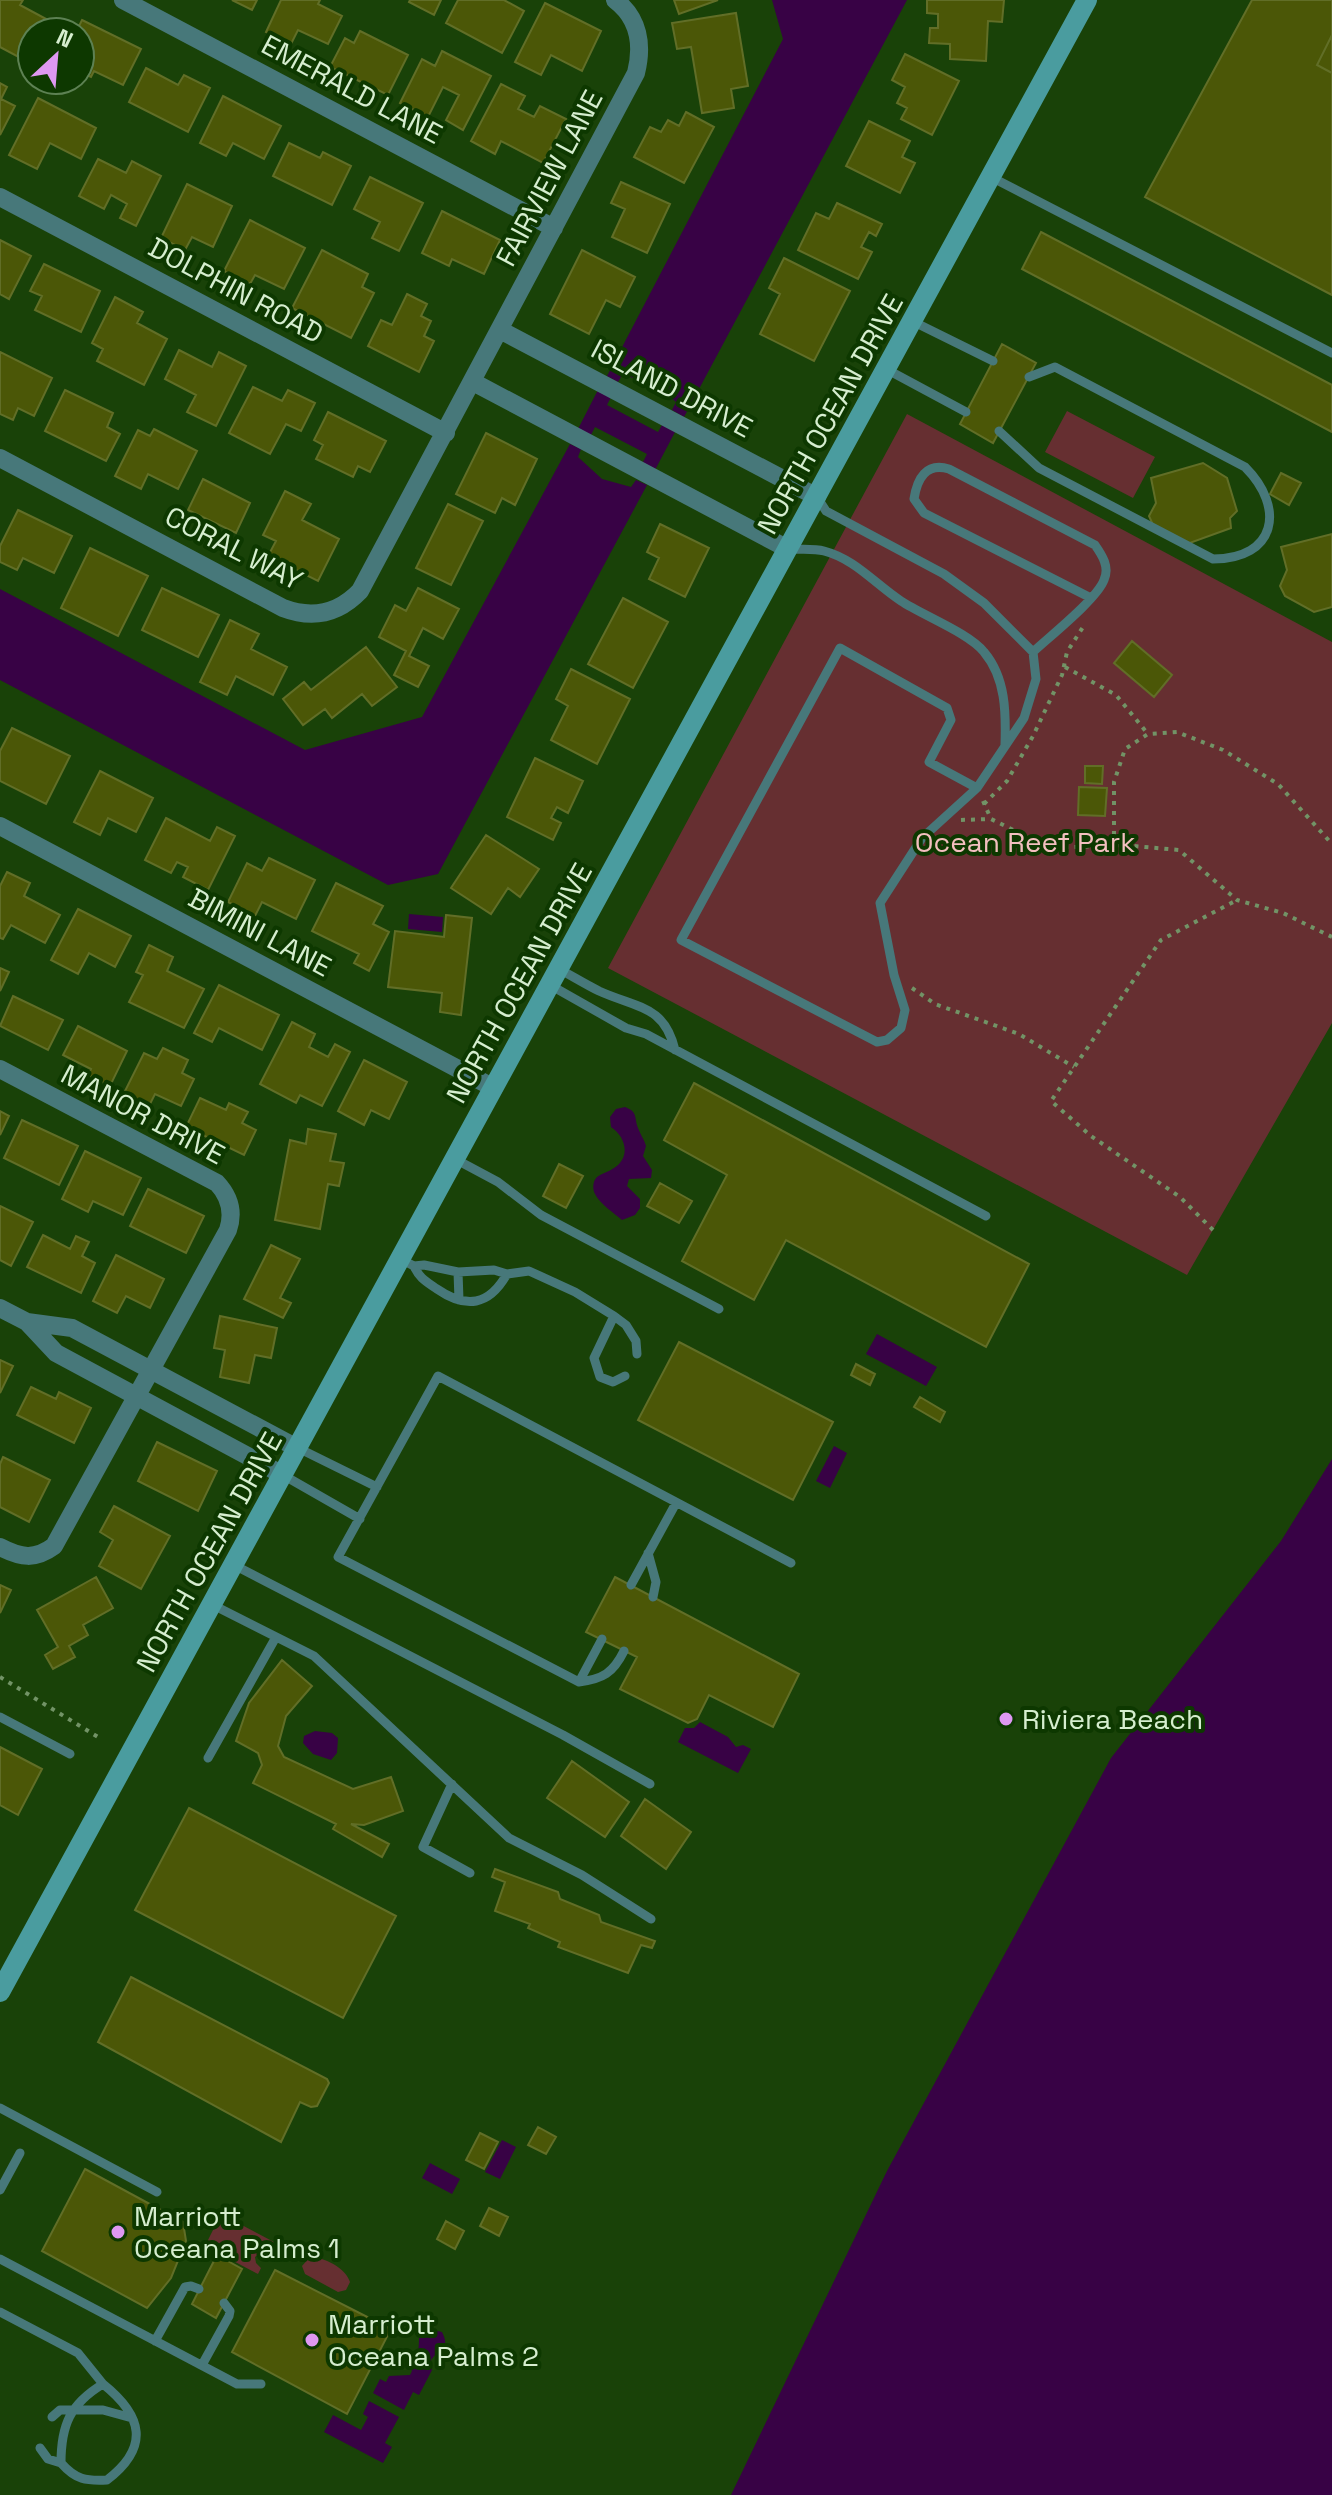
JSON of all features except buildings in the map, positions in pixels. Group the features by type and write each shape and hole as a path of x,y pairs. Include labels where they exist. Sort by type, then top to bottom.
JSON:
{"main road":[{"name":"NORTH OCEAN DRIVE","path":"0,1992 297,1448 407,1263 455,1159 1087,0"}],"street":[{"name":"EMERALD LANE","path":"123,0 554,228"},
{"name":"FAIRVIEW LANE","path":"473,382 636,73 640,44 637,30 630,15 615,0"},
{"name":"DOLPHIN ROAD","path":"0,197 446,433"},
{"name":"ISLAND DRIVE","path":"500,330 817,497"},
{"name":"CORAL WAY","path":"0,458 283,608 296,613 323,614 350,602 360,591 473,382"},
{"path":"473,382 788,549"},
{"name":"BIMINI LANE","path":"0,826 494,1088"},
{"name":"MANOR DRIVE","path":"0,1069 217,1183 227,1194 232,1217 228,1230 54,1546 42,1555 27,1557 0,1547"},
{"path":"0,1308 27,1322 56,1353 283,1475"},
{"path":"27,1322 72,1328 297,1448"}],"lane":[{"path":"991,177 1332,353"},
{"path":"912,321 993,361"},
{"path":"999,431 1039,468 1213,559 1232,559 1250,552 1261,543 1268,531 1271,509 1257,479 1245,467 1055,367 1029,377"},
{"path":"886,369 966,412"},
{"path":"1033,652 1091,598 1104,580 1106,565 1095,545 949,469 931,467 921,476 914,499 924,513 1091,598"},
{"path":"817,497 826,511 944,574 984,603 1033,652 1036,679 1024,718 977,788 922,838 880,903 894,975 905,1010 901,1028 887,1040 877,1042 681,940 840,648 947,708 951,720 929,762 977,788"},
{"path":"788,549 824,551 855,564 902,602 984,650 997,675 1006,706 1005,747"},
{"path":"554,977 626,1028 646,1034 986,1216"},
{"path":"554,977 651,1010 670,1029 675,1050"},
{"path":"455,1159 498,1182 541,1215 719,1309"},
{"path":"407,1263 458,1272 494,1270 507,1274 529,1271 575,1292 626,1325 636,1341 637,1354"},
{"path":"407,1263 418,1276 446,1295 467,1302 484,1299 499,1287 507,1274"},
{"path":"458,1272 459,1300"},
{"path":"614,1316 594,1358 600,1377 613,1382 625,1376"},
{"path":"624,1651 610,1674 579,1682 338,1557 438,1376 791,1563"},
{"path":"297,1448 377,1487"},
{"path":"283,1475 360,1519"},
{"path":"631,1585 676,1503"},
{"path":"648,1553 656,1582 653,1597"},
{"path":"234,1565 563,1735 650,1784"},
{"path":"212,1604 314,1656 509,1838 582,1875 651,1919"},
{"path":"208,1758 276,1637"},
{"path":"579,1682 602,1639"},
{"path":"0,1717 70,1754"},
{"path":"452,1784 423,1847 470,1873"},
{"path":"0,2108 157,2192"},
{"path":"0,2190 20,2153"},
{"path":"0,2259 237,2384 261,2384"},
{"path":"155,2341 185,2287 199,2289"},
{"path":"202,2365 229,2316 230,2311 224,2303"},
{"path":"0,2312 78,2353 103,2384 118,2395 137,2431 131,2457 107,2480 85,2481 71,2475 61,2463 48,2459 40,2448"},
{"path":"61,2463 61,2447 72,2409 103,2384"},
{"path":"52,2417 60,2410 72,2409 103,2410 132,2418"}],"path":[{"path":"1065,667 1116,695 1148,734"},
{"path":"1114,846 1114,782 1125,749 1148,734 1177,732 1223,750 1278,784 1332,844"},
{"path":"977,788 991,819 1050,848 1114,846 1179,850 1237,900 1283,913 1332,937"},
{"path":"1213,1230 1180,1197 1091,1136 1051,1101 1161,940 1237,900"},
{"path":"894,975 935,1004 1019,1034 1074,1067"},
{"path":"0,1677 98,1737"}],"green space":[{"path":"1067,411 1155,457 1133,498 1045,452"},
{"name":"Ocean Reef Park","path":"907,414 1332,642 1332,1023 1187,1275 608,968"},
{"path":"221,2214 274,2242 268,2254 260,2253 255,2257 261,2268 258,2274 205,2246"},
{"path":"310,2257 328,2261 344,2272 350,2282 346,2290 338,2292 305,2274 302,2266"}],"shaded area":[{"path":"772,0 907,0 684,417 672,410 676,402 653,383 622,375 618,382 607,376 783,39"},
{"path":"598,390 611,397 607,405 658,432 662,425 675,432 655,470 642,464 647,454 595,427 591,435 578,429"},
{"path":"570,444 581,449 578,457 602,479 631,487 636,480 647,485 438,874 388,885 0,680 0,589 305,750 422,717"},
{"path":"409,914 443,917 442,932 408,929"},
{"path":"625,1107 635,1115 646,1146 643,1156 652,1170 651,1178 629,1179 627,1186 640,1199 640,1208 635,1215 622,1220 600,1201 593,1187 597,1177 614,1168 623,1158 623,1141 611,1127 610,1117 616,1109"},
{"path":"877,1334 937,1367 926,1386 866,1354"},
{"path":"834,1446 847,1453 830,1488 816,1481"},
{"path":"1332,1459 1332,2495 731,2495 887,2171 1111,1758 1281,1541"},
{"path":"700,1722 728,1737 736,1747 743,1745 751,1749 738,1773 678,1742 685,1728 694,1728"},
{"path":"315,1731 332,1733 338,1738 337,1753 331,1760 313,1754 303,1743 304,1736"},
{"path":"502,2140 516,2147 500,2179 485,2172"},
{"path":"430,2163 460,2179 452,2194 422,2178"},
{"path":"428,2329 442,2332 445,2346 431,2360 432,2370 419,2395 413,2392 404,2410 373,2393 380,2379 386,2382 389,2376 410,2375 412,2371 406,2360 417,2352 419,2337"},
{"path":"369,2401 399,2417 385,2443 392,2447 383,2463 324,2432 333,2415 361,2430 368,2417 363,2414"}],"place":[{"name":"Riviera Beach","path":"1006,1719"},
{"name":"Marriott Oceana Palms 1","path":"118,2232"},
{"name":"Marriott Oceana Palms 2","path":"312,2340"}]}
